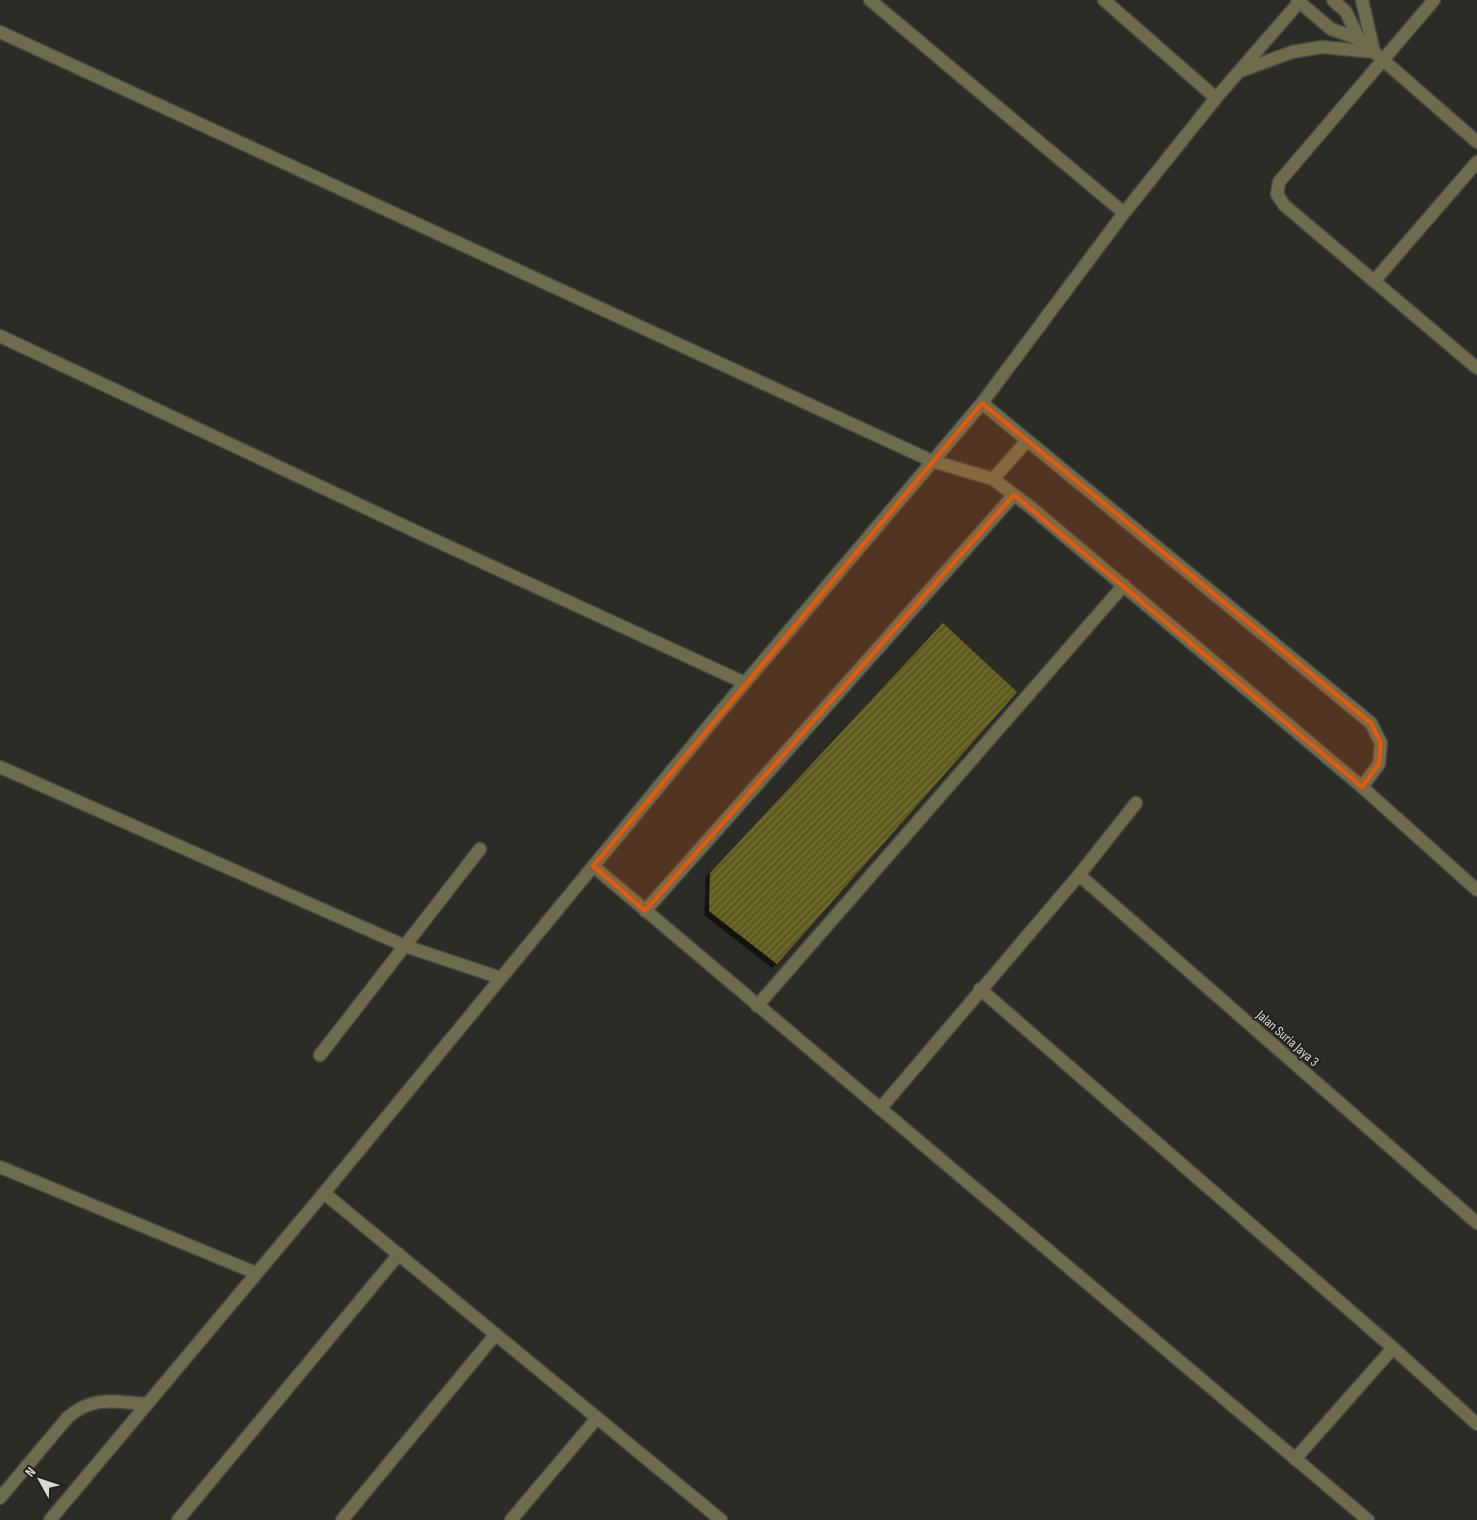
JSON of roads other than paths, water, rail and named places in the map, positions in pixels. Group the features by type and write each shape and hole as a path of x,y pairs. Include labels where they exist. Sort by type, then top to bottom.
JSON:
{"street":[{"path":"870,0 1124,213"},
{"path":"1104,0 1216,98"},
{"path":"1333,0 1346,12 1359,39"},
{"path":"1362,0 1379,56"},
{"path":"1434,0 1379,56 1279,182 1276,194 1284,205 1477,368"},
{"path":"50,1520 324,1193 745,683 982,403 1124,213 1216,98 1299,1 1331,29 1359,39 1477,142"},
{"path":"0,32 932,461 993,479 1014,494 1124,585 1362,787 1477,890"},
{"path":"1238,72 1292,52 1322,47 1379,56"},
{"path":"1375,280 1477,162"},
{"path":"0,336 417,532 745,683"},
{"path":"982,403 1027,442 1371,723 1381,742 1379,764 1362,787"},
{"path":"993,479 1027,442"},
{"path":"645,911 1014,494"},
{"path":"757,1006 1124,585"},
{"path":"0,767 405,946 501,978"},
{"path":"880,1109 980,989 1079,875 1136,803"},
{"path":"320,1055 480,848"},
{"path":"593,866 1368,1520"},
{"name":"Jalan Suria Jaya 3","path":"1079,875 1477,1223"},
{"path":"980,989 1393,1348 1477,1424"},
{"path":"0,1167 256,1273"},
{"path":"324,1193 721,1520"},
{"path":"178,1520 399,1254"},
{"path":"342,1520 496,1334"},
{"path":"1295,1458 1393,1348"},
{"path":"0,1498 68,1417 79,1408 105,1401 146,1404"},
{"path":"511,1520 597,1418"}]}
